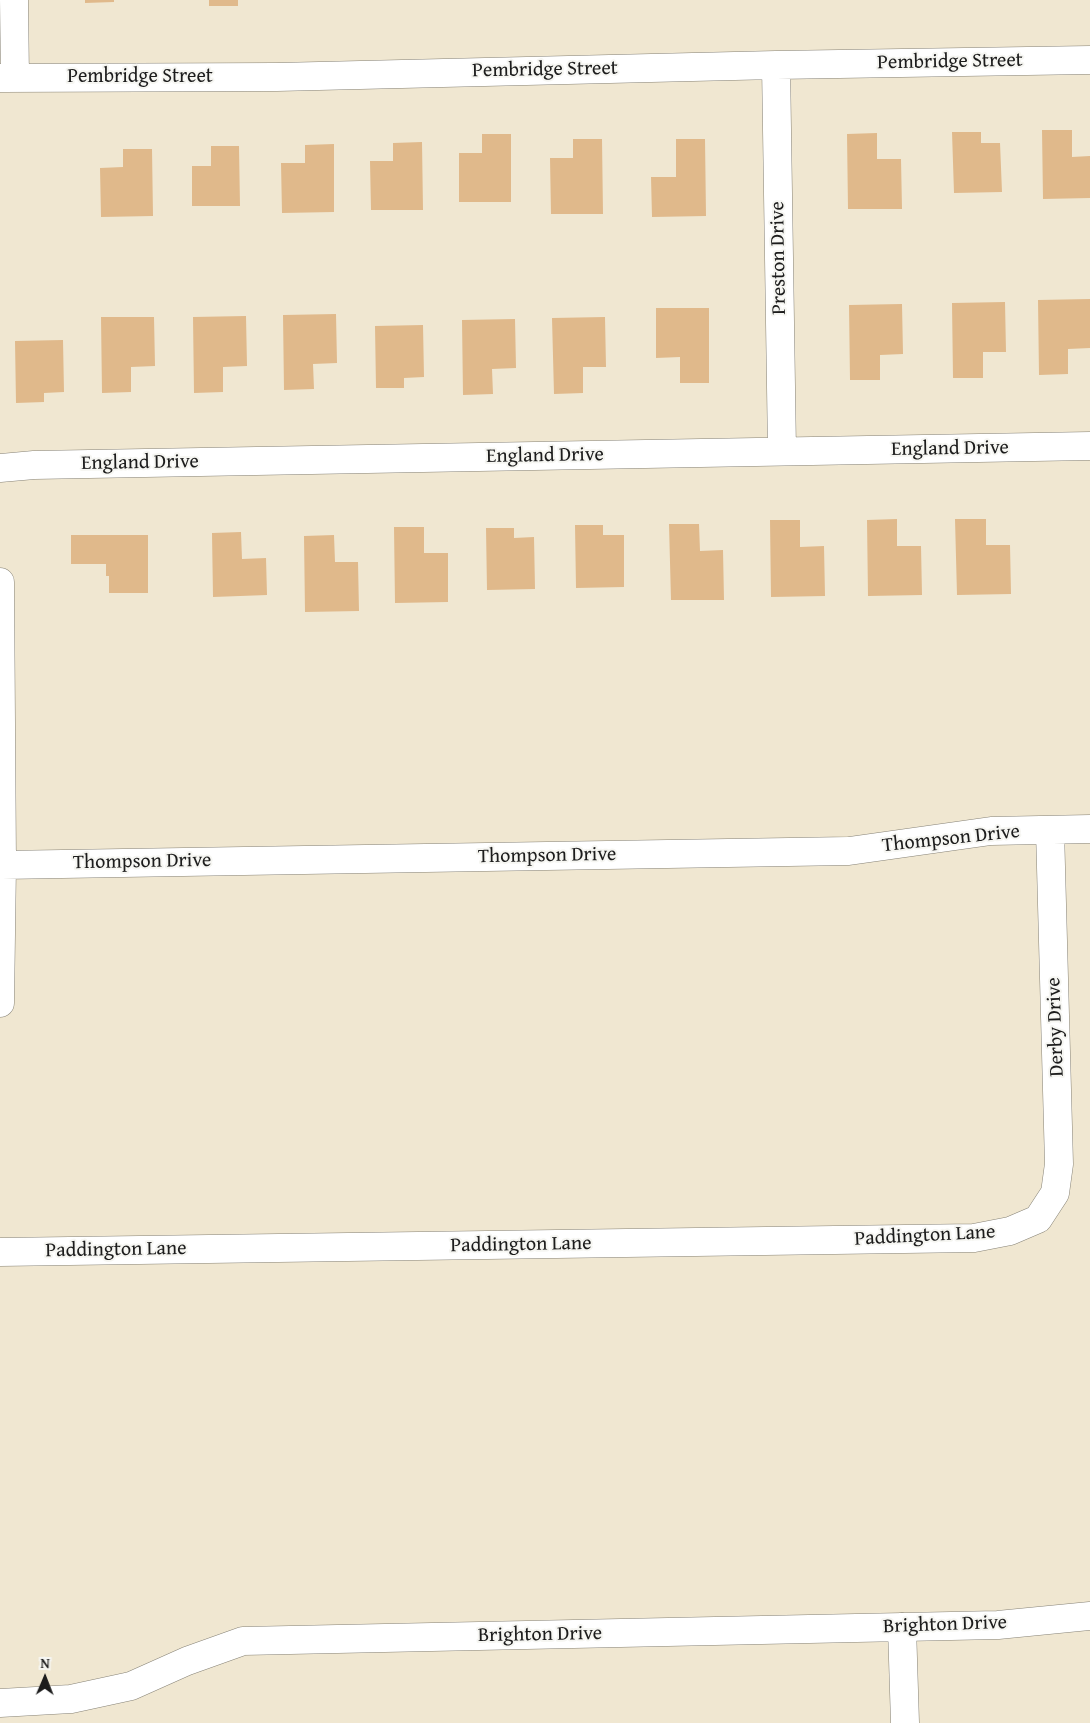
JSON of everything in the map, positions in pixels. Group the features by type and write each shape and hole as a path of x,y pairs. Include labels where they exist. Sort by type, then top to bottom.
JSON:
{"street":[{"path":"8,78 14,0"},
{"name":"Pembridge Street","path":"8,78 277,77 776,65 1090,60"},
{"name":"Preston Drive","path":"776,65 782,451"},
{"name":"England Drive","path":"0,468 34,465 1090,446"},
{"path":"0,582 2,865 0,1003"},
{"name":"Derby Drive","path":"1038,1219 1055,1193 1059,1164 1050,830"},
{"name":"Thompson Drive","path":"2,865 849,851 991,831 1090,830"},
{"name":"Paddington Lane","path":"0,1252 974,1238 1010,1231 1038,1219"},
{"name":"Brighton Drive","path":"0,1703 71,1699 131,1686 187,1661 243,1641 902,1627 998,1624 1090,1616"},
{"path":"902,1627 905,1723"}],"building":[{"path":"85,0 114,0 114,2 85,3"},
{"path":"209,0 238,0 238,6 209,6"},
{"path":"1042,130 1072,130 1072,157 1090,156 1090,198 1043,199"},
{"path":"952,132 981,132 981,143 1000,143 1002,192 954,193"},
{"path":"877,133 877,159 901,159 902,209 848,209 847,134"},
{"path":"482,134 511,134 511,202 459,202 459,153 482,153"},
{"path":"573,139 602,139 603,214 551,214 550,158 573,158"},
{"path":"676,139 705,139 706,216 652,217 651,177 676,177"},
{"path":"422,142 423,210 371,210 370,161 393,161 393,143"},
{"path":"334,144 334,212 282,213 281,163 305,163 305,145"},
{"path":"211,146 239,146 240,206 192,206 192,166 211,166"},
{"path":"123,149 152,149 153,216 101,217 100,168 123,167"},
{"path":"1090,299 1090,348 1068,349 1068,374 1039,375 1038,300"},
{"path":"1005,302 1006,352 983,352 983,378 953,378 952,303"},
{"path":"902,304 903,354 880,355 880,380 850,380 849,305"},
{"path":"656,308 709,308 709,383 680,383 680,357 656,358"},
{"path":"336,314 337,363 313,364 314,389 284,390 283,315"},
{"path":"246,316 247,366 223,367 223,392 194,393 193,317"},
{"path":"101,317 154,317 155,366 131,367 131,392 102,393"},
{"path":"605,317 606,367 583,367 583,393 554,394 552,318"},
{"path":"515,319 516,368 492,369 493,394 463,395 462,320"},
{"path":"423,325 424,377 404,378 404,388 376,388 375,326"},
{"path":"63,340 64,392 44,393 44,402 16,403 15,341"},
{"path":"897,519 897,546 921,546 922,595 868,596 867,520"},
{"path":"955,519 986,519 986,545 1010,545 1011,594 957,595"},
{"path":"770,520 800,520 800,547 824,546 825,596 771,597"},
{"path":"669,524 699,524 700,551 723,550 724,600 671,600"},
{"path":"575,525 603,525 603,535 624,535 624,587 576,588"},
{"path":"394,527 424,527 424,553 448,553 448,602 395,603"},
{"path":"486,528 514,528 514,538 534,537 535,589 487,590"},
{"path":"241,532 242,559 266,558 267,595 213,597 212,533"},
{"path":"71,535 148,535 148,593 109,593 109,576 106,576 106,564 71,564"},
{"path":"334,535 335,562 358,562 359,611 305,612 304,536"}]}
